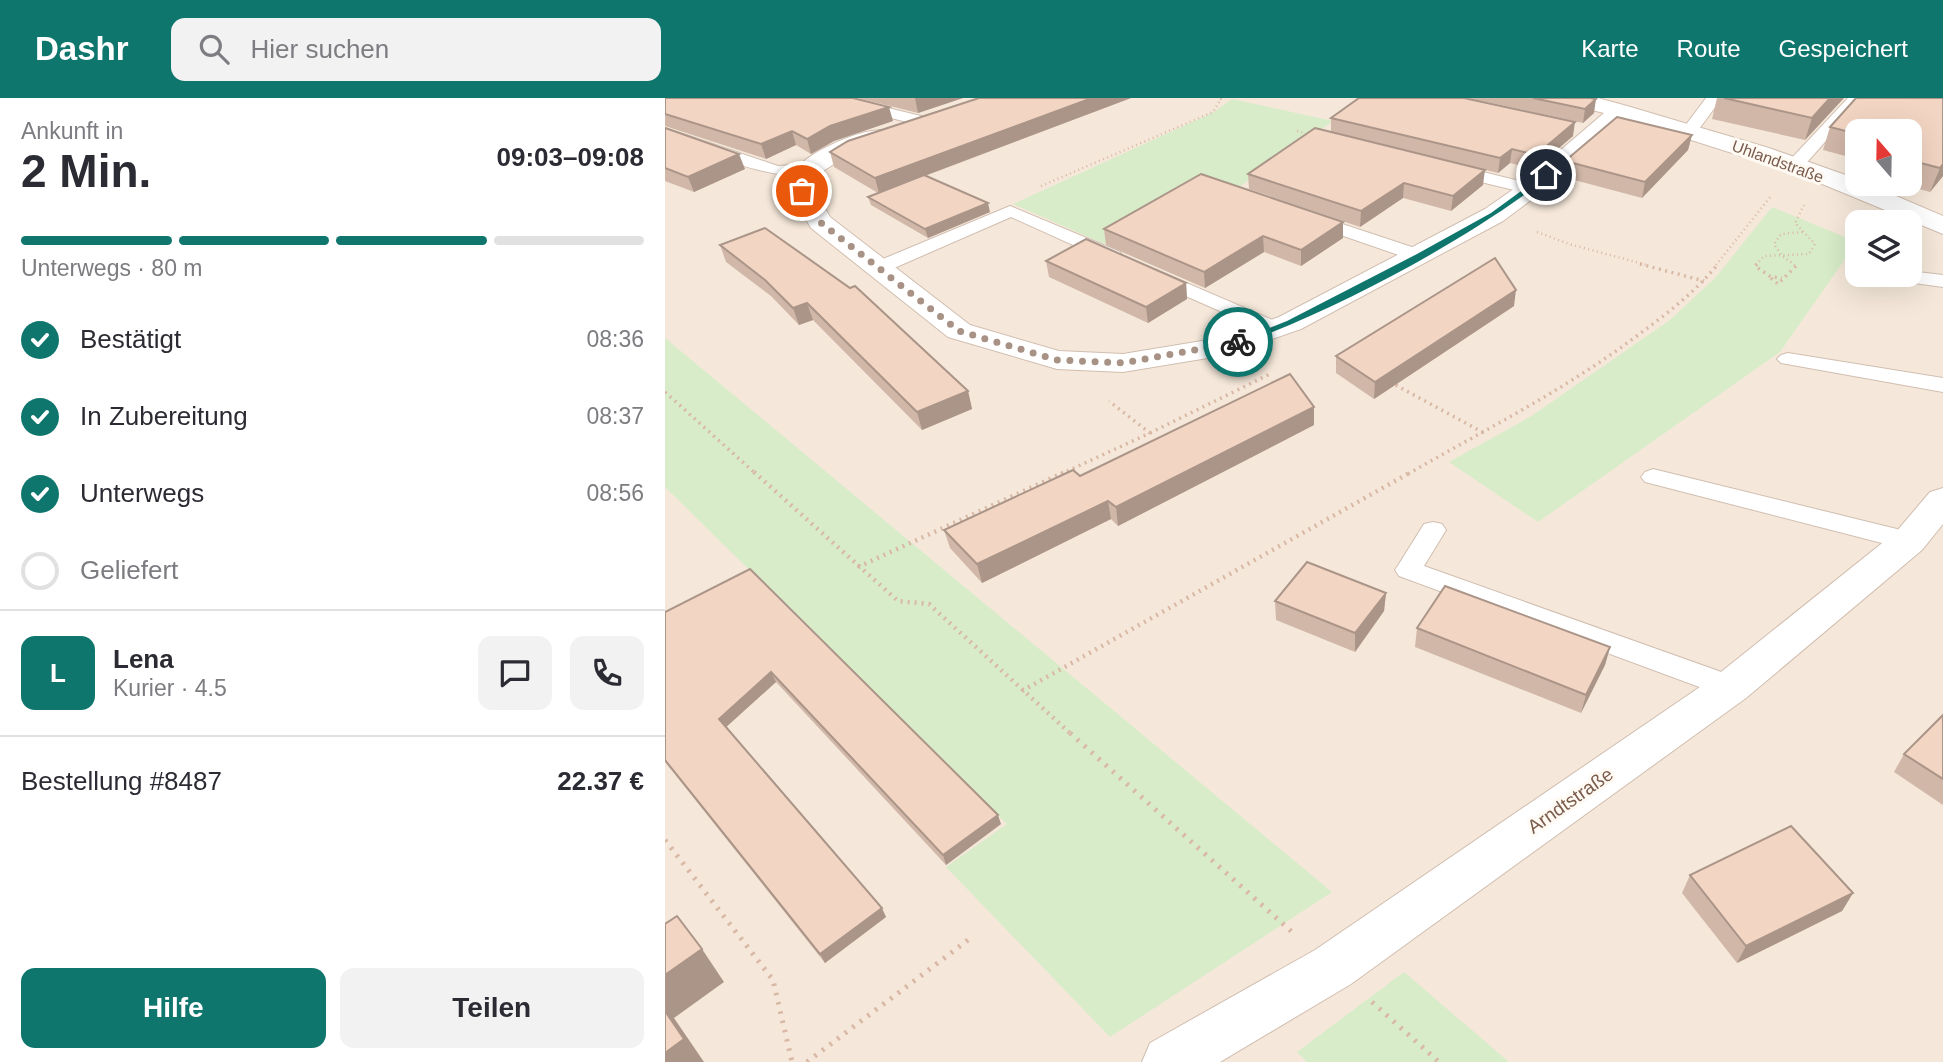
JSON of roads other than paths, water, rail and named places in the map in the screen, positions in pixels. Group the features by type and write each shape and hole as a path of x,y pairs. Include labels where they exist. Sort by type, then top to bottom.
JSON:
{"street":[{"name":"Uhlandstraße","path":"1572,98 1690,130 1795,165 1943,226"},
{"path":"935,117 843,148 810,169 802,191 820,222 959,331 1057,360 1123,363 1239,342 1277,329 1494,215 1530,189 1588,132 1621,111"},
{"name":"Arndtstraße","path":"1168,1062 1333,967 1731,687 1909,541 1943,500"}],"lane":[{"path":"828,98 935,117"},
{"path":"1690,130 1714,98"},
{"path":"1795,165 1856,98"},
{"path":"665,133 777,171 810,169"},
{"path":"1436,166 1530,189"},
{"path":"1288,210 1420,256"},
{"path":"878,268 1014,213 1277,329"},
{"path":"1922,278 1943,281"},
{"path":"1788,359 1943,385"},
{"path":"1653,477 1909,541"},
{"path":"1433,530 1408,570 1731,687"}]}
